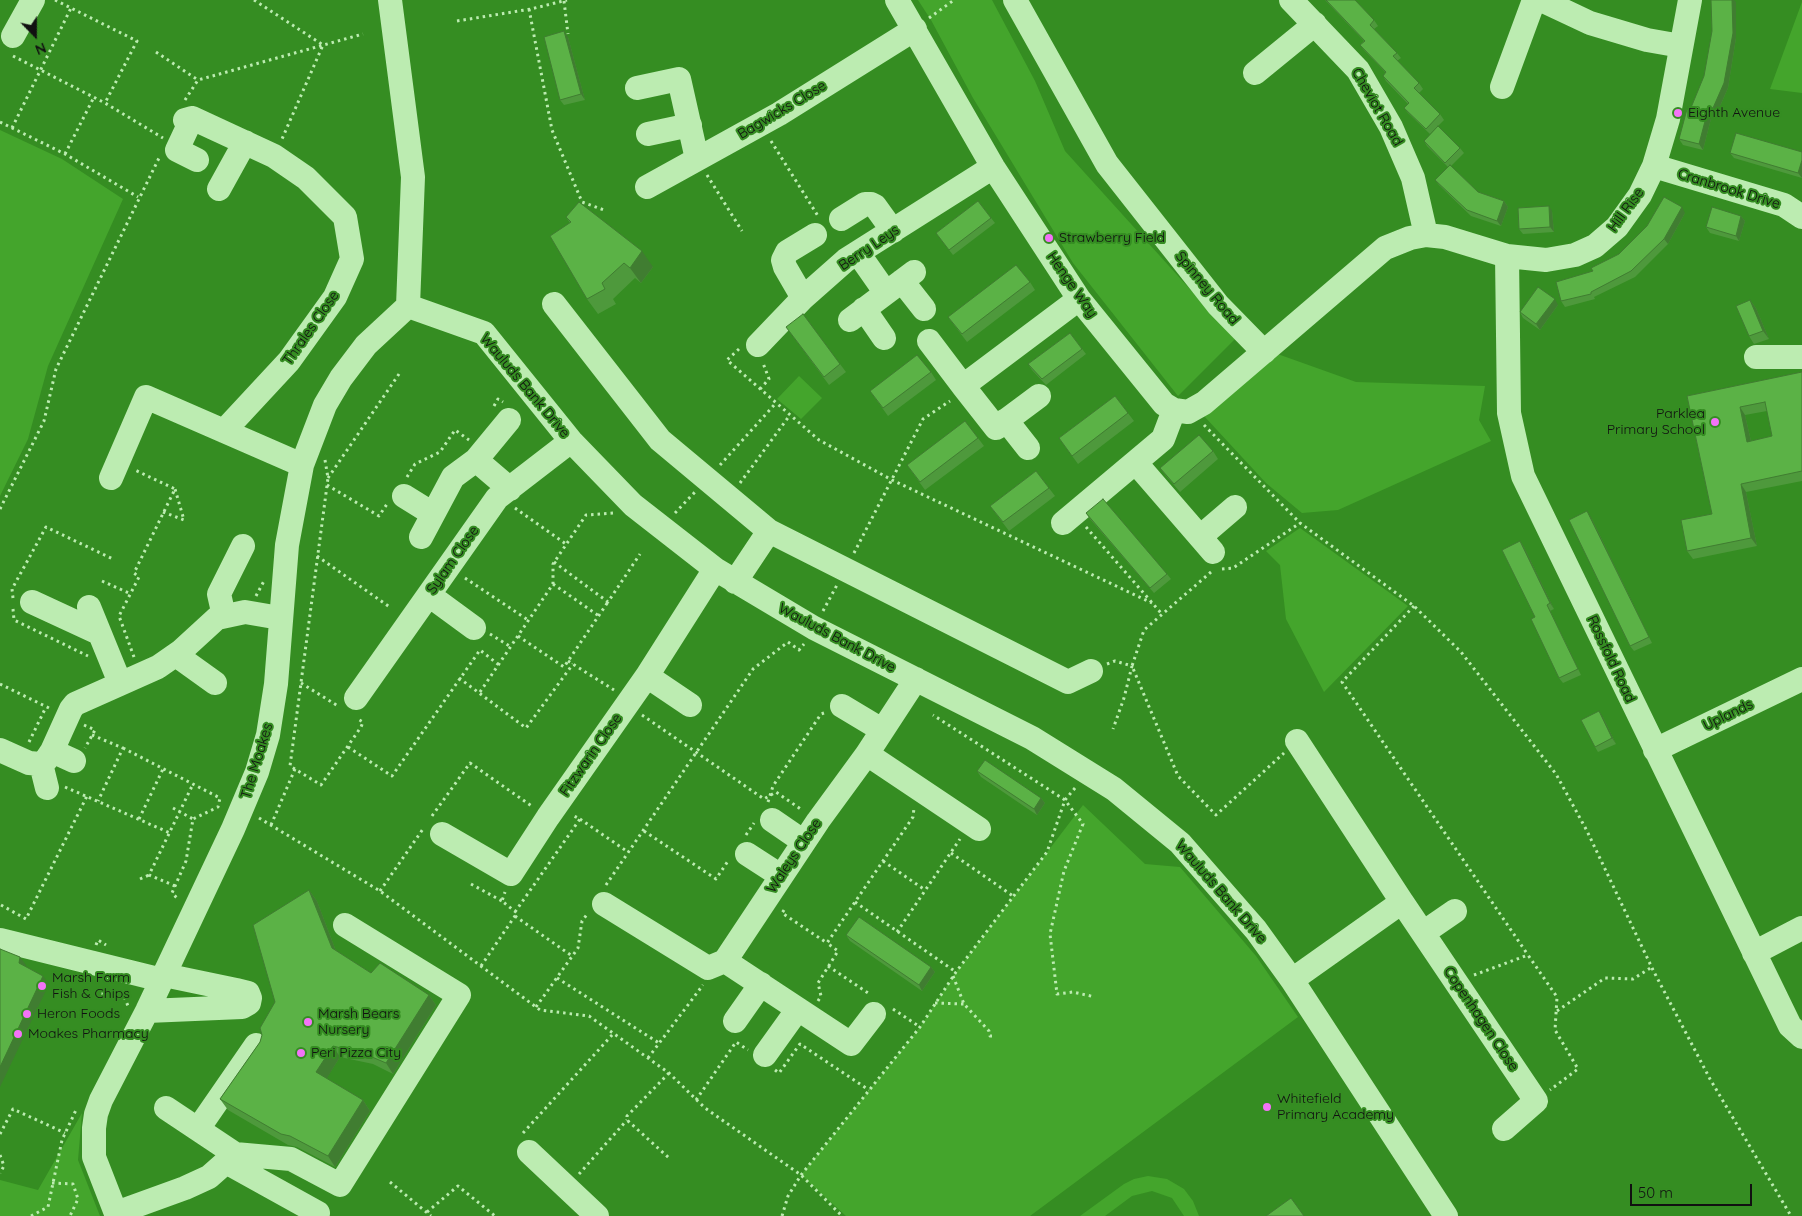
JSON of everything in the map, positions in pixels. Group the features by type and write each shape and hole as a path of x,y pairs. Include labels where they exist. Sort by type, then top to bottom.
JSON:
{"street":[{"path":"11,45 33,0"},
{"path":"390,0 413,177 408,306"},
{"name":"Henge Way","path":"897,0 993,167 1080,299 1164,404 1174,410"},
{"name":"Cheviot Road","path":"1291,0 1358,70 1391,128 1414,178 1426,235"},
{"path":"1502,87 1534,0"},
{"path":"1541,0 1590,23 1647,40 1681,46"},
{"name":"Hill Rise","path":"1426,235 1445,237 1507,256 1546,260 1575,255 1595,246 1617,227 1640,195 1654,166 1668,119 1690,0"},
{"name":"Spinney Road","path":"1024,4 1107,164 1218,305 1264,352"},
{"path":"1255,73 1315,24"},
{"name":"Bagwicks Close","path":"646,187 760,124 915,29"},
{"path":"637,88 679,78 697,159"},
{"path":"189,119 178,150 196,160"},
{"name":"Thrales Close","path":"189,119 274,156 306,178 345,217 352,259 335,297 289,361 224,431"},
{"path":"648,134 690,125"},
{"path":"219,188 245,142"},
{"name":"Cranbrook Drive","path":"1654,166 1784,205 1802,217"},
{"name":"Berry Leys","path":"758,345 803,298 858,253 993,167"},
{"path":"803,298 783,260 787,252 825,225 865,204 875,206 893,231"},
{"path":"1063,523 1163,439 1174,410 1188,412 1204,403 1385,248 1410,238 1426,235"},
{"path":"858,253 901,282 924,309"},
{"name":"Rossfold Road","path":"1507,256 1509,413 1522,476 1790,1026 1802,1037"},
{"path":"884,338 857,315 901,282"},
{"path":"963,386 1080,299"},
{"path":"554,304 660,440 769,531 1068,682 1091,671"},
{"name":"Wauluds Bank Drive","path":"408,306 484,333 570,441 633,505 725,575 814,628 1032,738 1114,789 1180,843 1256,930 1292,980 1446,1216"},
{"name":"The Moakes","path":"116,1215 94,1156 94,1128 101,1100 139,1011 163,978 250,792 268,735 276,684 287,545 302,465 325,405 341,378 366,345 408,306"},
{"path":"929,341 963,386 1028,448"},
{"path":"1756,357 1802,357"},
{"path":"1001,424 1039,396"},
{"path":"114,470 146,397 302,465"},
{"path":"421,537 453,477 476,460 501,413"},
{"name":"Sylam Close","path":"350,708 498,498 570,441"},
{"path":"476,460 510,489"},
{"path":"1136,463 1207,544 1235,507"},
{"path":"400,492 433,514"},
{"name":"Fitzwarin Close","path":"511,874 551,812 647,676 725,575 769,531"},
{"path":"224,616 219,594 243,546"},
{"path":"429,595 481,630"},
{"path":"32,602 99,633"},
{"path":"89,607 120,683"},
{"path":"28,756 56,712 158,667 176,655 217,618 245,612 280,618"},
{"path":"176,655 215,683"},
{"path":"647,676 690,705"},
{"name":"Waleys Close","path":"716,964 777,882 818,821 867,754 916,679"},
{"name":"Uplands","path":"1655,750 1802,679"},
{"path":"842,706 882,730"},
{"name":"Copenhagen Close","path":"1297,741 1402,902 1536,1101"},
{"path":"867,754 975,827"},
{"path":"28,756 77,759"},
{"path":"28,756 47,788"},
{"path":"764,816 804,842"},
{"path":"432,827 511,874"},
{"path":"740,850 777,882"},
{"path":"599,900 716,964 761,984 850,1044 874,1014"},
{"path":"1292,980 1402,902"},
{"path":"1423,933 1455,911"},
{"path":"116,1215 209,1177 231,1158 291,1159 340,1185 459,995 345,925"},
{"path":"1754,953 1802,928"},
{"path":"0,940 121,971 236,990 248,993 250,998 249,1003 242,1007 139,1011"},
{"path":"735,1021 761,984"},
{"path":"765,1055 803,1012"},
{"path":"198,1129 256,1045"},
{"path":"1504,1129 1536,1101"},
{"path":"166,1108 198,1129 289,1208 318,1213"},
{"path":"526,1143 592,1214"}],"path":[{"path":"54,0 137,41 105,103"},
{"path":"254,0 323,45"},
{"path":"457,20 529,9 565,0 568,34"},
{"path":"915,29 954,0"},
{"path":"12,128 71,8"},
{"path":"529,9 552,130 582,202 604,210"},
{"path":"189,119 184,103 198,80 363,34"},
{"path":"11,45 40,70 105,103 167,141"},
{"path":"274,156 323,45"},
{"path":"156,52 198,80"},
{"path":"65,154 94,97"},
{"path":"0,122 65,154 138,197"},
{"path":"760,124 825,225"},
{"path":"0,509 44,421 56,368 163,149"},
{"path":"697,159 742,232"},
{"path":"760,389 769,379 758,345 741,347 726,360 819,440 892,480 1152,603"},
{"path":"328,478 399,374"},
{"path":"819,618 923,419 960,394 963,386"},
{"path":"669,519 776,403"},
{"path":"729,497 790,415"},
{"path":"1199,420 1300,523 1414,606 1461,652 1556,774 1588,832 1652,967 1710,1079 1791,1216"},
{"path":"327,485 379,516 400,492 415,464 440,452 455,430 470,441 474,434"},
{"path":"302,683 350,708 363,722 321,785 290,766 328,478 323,450 311,441"},
{"path":"114,470 174,489"},
{"path":"135,657 119,616 139,577 134,573 174,489"},
{"path":"163,512 184,520 174,489"},
{"path":"480,692 553,584 554,562 586,514 620,513 633,505"},
{"path":"508,515 514,507 566,544"},
{"path":"1063,523 1085,526 1161,613"},
{"path":"1113,729 1144,630 1161,613 1215,569 1233,568 1300,523"},
{"path":"518,636 564,667 640,554"},
{"path":"317,556 391,608"},
{"path":"554,562 608,602"},
{"path":"469,569 464,577 528,620"},
{"path":"102,581 131,594"},
{"path":"553,584 599,616"},
{"path":"1414,606 1342,682 1557,997 1555,1030 1578,1069 1536,1101"},
{"path":"481,630 511,647"},
{"path":"536,1007 578,948 582,921 599,900 628,852 753,669 788,642 799,650 808,639"},
{"path":"348,747 392,776 480,650 499,665"},
{"path":"568,661 629,702 764,799 776,792 818,821"},
{"path":"1091,671 1115,661 1132,666"},
{"path":"459,678 526,728 573,664"},
{"path":"1132,666 1178,776 1216,815 1297,741"},
{"path":"0,684 95,730 77,759"},
{"path":"644,831 716,879 740,850 764,816 773,786 821,714 842,706"},
{"path":"28,756 56,712"},
{"path":"933,715 1065,800 1083,824 1064,871 1050,934 1055,991 1057,994 1073,992 1095,997"},
{"path":"92,735 123,748 220,798 218,807 192,818"},
{"path":"98,801 123,748"},
{"path":"380,891 432,827 470,763 551,812 580,819 628,852"},
{"path":"139,819 163,769"},
{"path":"270,825 294,769"},
{"path":"140,879 149,875 193,784"},
{"path":"47,788 62,786 170,833"},
{"path":"782,1216 788,1196 801,1175 920,1027 953,976 1047,852 1065,800 1075,788"},
{"path":"827,943 913,817 912,811 926,794"},
{"path":"1,905 26,919 87,796"},
{"path":"173,808 192,818"},
{"path":"192,818 186,861 172,893 192,915"},
{"path":"260,818 380,891 540,1010 589,1016 669,1073 705,1108 801,1175 842,1216"},
{"path":"480,966 580,819"},
{"path":"897,932 951,853 975,827"},
{"path":"951,853 1013,896"},
{"path":"883,861 925,890"},
{"path":"502,901 511,874"},
{"path":"149,875 175,886"},
{"path":"777,882 790,900 782,913 838,951 818,983 822,996 803,1012"},
{"path":"471,884 502,901 515,914 572,956"},
{"path":"855,902 956,972"},
{"path":"1457,982 1528,955"},
{"path":"648,1058 716,964"},
{"path":"1556,1011 1605,978 1633,979 1652,967"},
{"path":"121,971 119,982 124,995 139,1011"},
{"path":"953,976 964,1004 990,1031 990,1036 994,1036"},
{"path":"557,978 659,1043"},
{"path":"95,994 124,995"},
{"path":"935,1003 964,1004"},
{"path":"526,1143 612,1034"},
{"path":"567,1188 627,1120 627,1116 669,1073"},
{"path":"31,1216 48,1207 65,1133 74,1112 84,1102 101,1100"},
{"path":"0,1134 13,1109 65,1133"},
{"path":"627,1120 669,1158"},
{"path":"0,1155 4,1166 0,1173"},
{"path":"390,1182 431,1216"},
{"path":"52,1183 73,1184 78,1199 70,1216"},
{"path":"427,1212 458,1186 495,1216"}],"green space":[{"path":"918,0 992,0 1035,81 1065,151 1235,339 1178,396 1073,263 973,98 931,20"},
{"path":"1802,2 1802,93 1770,89"},
{"path":"0,130 62,159 123,199 48,366 28,439 0,496"},
{"path":"1272,352 1356,382 1485,386 1479,420 1491,441 1338,510 1302,513 1266,483 1204,416"},
{"path":"799,376 822,398 801,419 777,399"},
{"path":"1300,528 1408,606 1324,692 1286,619 1280,565 1266,551"},
{"path":"1083,805 1145,864 1180,867 1256,956 1298,1017 1030,1216 846,1216 801,1175 920,1027 956,972"},
{"path":"82,1113 78,1160 100,1216 0,1216 0,1180 38,1190"},
{"path":"1148,1176 1167,1179 1184,1189 1193,1201 1199,1216 1184,1216 1172,1198 1152,1191 1132,1196 1105,1216 1080,1216 1124,1184 1134,1179"}],"building":[{"path":"1326,0 1355,0 1374,20 1370,25 1397,53 1393,56 1419,83 1414,88 1440,114 1426,129 1404,108 1409,103 1383,76 1386,72 1360,45 1365,41"},
{"path":"1711,0 1732,0 1733,33 1724,83 1713,108 1709,106 1699,144 1679,139 1687,109 1690,110 1704,76 1712,31"},
{"path":"564,31 581,94 560,100 544,37"},
{"path":"1438,126 1460,148 1445,163 1424,141"},
{"path":"1736,133 1802,152 1798,173 1730,153"},
{"path":"1450,165 1478,192 1504,201 1497,221 1467,210 1435,180"},
{"path":"1664,197 1682,207 1664,239 1631,271 1591,292 1591,294 1561,301 1556,282 1593,271 1591,268 1619,254 1647,226"},
{"path":"978,201 991,218 949,250 936,233"},
{"path":"579,202 642,251 630,268 624,263 602,283 605,289 587,299 550,236 571,222 566,217"},
{"path":"1549,206 1550,227 1519,229 1518,208"},
{"path":"1712,207 1741,216 1736,236 1706,227"},
{"path":"1016,265 1030,282 962,334 948,317"},
{"path":"1538,287 1555,299 1536,324 1520,312"},
{"path":"1750,300 1763,331 1749,336 1736,306"},
{"path":"803,314 840,364 824,377 786,327"},
{"path":"1070,333 1082,349 1042,379 1028,364"},
{"path":"917,355 931,372 883,408 870,391"},
{"path":"1802,372 1802,471 1741,484 1751,538 1687,551 1681,520 1712,514 1687,396","holes":["1765,402 1772,436 1747,442 1740,407"]},
{"path":"1115,396 1128,413 1072,456 1059,438"},
{"path":"965,421 978,438 920,482 907,465"},
{"path":"1199,435 1213,451 1174,484 1160,468"},
{"path":"1036,471 1049,488 1003,522 990,506"},
{"path":"1103,499 1167,574 1150,588 1086,513"},
{"path":"1587,511 1649,637 1630,646 1569,520"},
{"path":"1520,541 1550,603 1547,605 1578,669 1559,678 1531,619 1535,617 1502,550"},
{"path":"1599,711 1612,738 1595,747 1581,720"},
{"path":"985,760 1041,798 1034,809 977,771"},
{"path":"309,890 332,948 371,973 380,963 429,995 386,1063 365,1054 333,1046 316,1072 363,1100 328,1156 290,1136 281,1134 220,1099 260,1042 262,1035 260,1028 275,1002 253,925"},
{"path":"859,917 931,967 919,985 846,935"},
{"path":"0,949 20,957 19,963 43,976 0,1067"},
{"path":"1291,1198 1304,1216 1266,1216"}],"place":[{"name":"Eighth Avenue","path":"1678,113"},
{"name":"Strawberry Field","path":"1049,238"},
{"name":"Parklea Primary School","path":"1715,422"},
{"name":"Marsh Farm Fish & Chips","path":"42,986"},
{"name":"Heron Foods","path":"27,1014"},
{"name":"Marsh Bears Nursery","path":"308,1022"},
{"name":"Moakes Pharmacy","path":"18,1034"},
{"name":"Peri Pizza City","path":"301,1053"},
{"name":"Whitefield Primary Academy","path":"1267,1107"}]}
